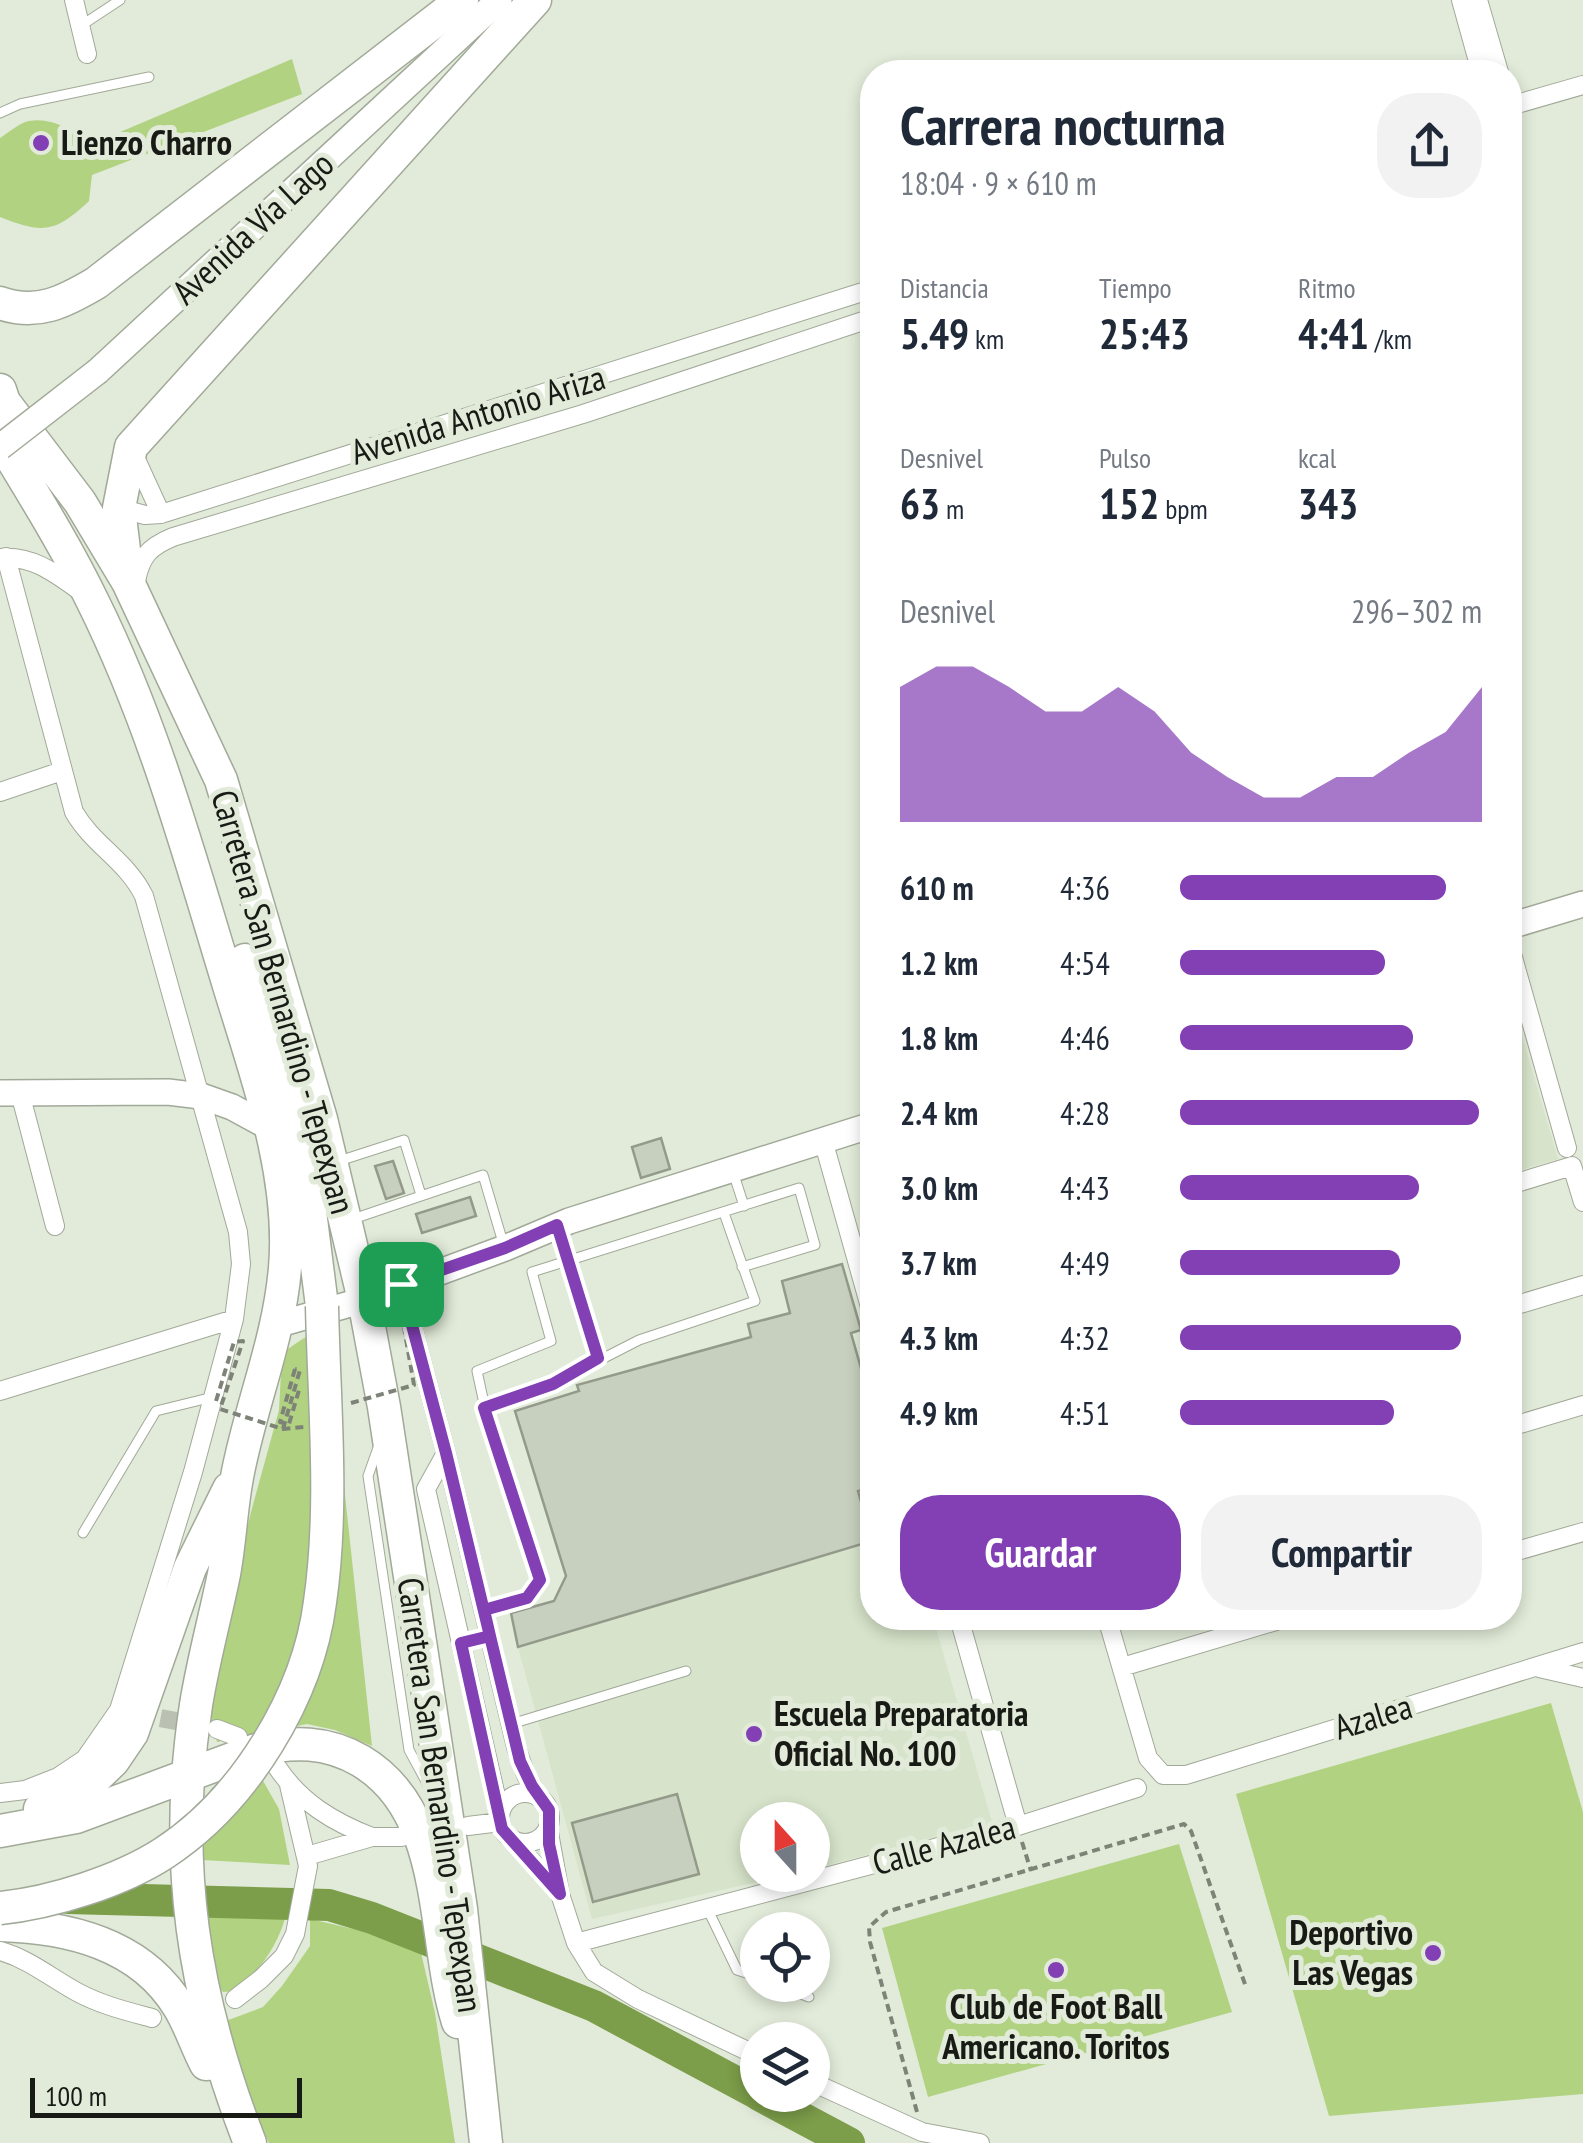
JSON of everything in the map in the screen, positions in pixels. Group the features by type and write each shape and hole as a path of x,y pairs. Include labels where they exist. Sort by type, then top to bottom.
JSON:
{"highway":[{"path":"0,303 26,310 46,308 96,283 462,0"},
{"path":"116,593 119,508 131,447 536,0"},
{"path":"0,1908 32,1905 142,1864 165,1852 221,1802 272,1738 293,1698 310,1648 324,1570 322,1306 304,1156 164,712 116,593 2,396"},
{"name":"Carretera San Bernardino - Tepexpan","path":"2,396 80,502 116,593 132,690 169,789 269,1127 285,1228 285,1268 276,1325 237,1477 228,1547 196,1708 184,1840 189,1916 214,2036 247,2135"},
{"name":"Carretera San Bernardino - Tepexpan","path":"0,439 116,593 221,780 332,1163 364,1300 458,1822 447,1901 486,2143"},
{"path":"0,1822 74,1795 123,1748 139,1718 200,1545 237,1477"},
{"path":"0,1831 76,1817 256,1750 280,1744 326,1746 374,1769 394,1787 408,1808 447,1901"},
{"path":"0,1925 64,1931 104,1944 139,1962 178,2005 247,2135"}],"main road":[{"name":"Avenida Vía Lago","path":"0,448 98,370 500,0"},
{"path":"1522,922 1583,904"},
{"path":"10,1093 168,1092 201,1096 269,1127"},
{"path":"276,1325 364,1300 557,1225 860,1128"}],"street":[{"path":"74,0 87,54"},
{"path":"1460,0 1478,60"},
{"path":"1478,0 1496,60"},
{"path":"1522,103 1583,85"},
{"name":"Avenida Antonio Ariza","path":"80,502 145,516 160,514 860,293"},
{"name":"Avenida Antonio Ariza","path":"116,593 155,544 172,537 583,414 860,322"},
{"path":"576,385 583,414"},
{"path":"131,447 160,514"},
{"path":"0,1793 25,1790 58,1777 85,1759 126,1712 234,1318 241,1264 238,1232 144,896 134,876 85,830 74,812 3,557 26,558 116,593"},
{"path":"0,792 62,772"},
{"path":"1522,989 1582,1194"},
{"path":"10,1093 55,1226"},
{"path":"823,1140 860,1271"},
{"path":"1522,1179 1570,1157"},
{"path":"401,1284 516,1747 526,1776 549,1810 548,1827 560,1894 576,1943 594,1972 638,2000 740,2048"},
{"path":"1522,1303 1583,1285"},
{"path":"0,1391 234,1318"},
{"path":"1522,1423 1583,1405"},
{"path":"446,1453 426,1489 507,1836 560,1894"},
{"path":"1522,1550 1583,1532"},
{"path":"962,1630 1018,1826"},
{"path":"1110,1630 1122,1667 1246,1630"},
{"path":"461,1643 490,1636"},
{"name":"Azalea","path":"1122,1667 1148,1758 1163,1775 1186,1775 1583,1652"},
{"path":"1533,1667 1583,1678"},
{"path":"217,1729 238,1736"},
{"path":"502,1812 516,1770 516,1747"},
{"path":"277,1767 289,1784 325,1814 372,1837"},
{"path":"234,2000 262,1980 284,1956 294,1934 307,1861 289,1784"},
{"name":"Calle Azalea","path":"576,1943 1018,1826 1136,1788"},
{"path":"458,1822 502,1812 522,1793 538,1796"},
{"path":"513,1840 530,1843 548,1827"},
{"path":"307,1861 372,1837 402,1837"},
{"path":"0,1952 28,1962 109,2007 152,2018"},
{"path":"830,2090 922,2132 980,2143"}],"lane":[{"path":"80,26 120,0"},
{"path":"0,113 20,104 149,78"},
{"path":"332,1163 404,1140 421,1196"},
{"path":"732,1169 744,1206"},
{"path":"345,1222 482,1175 505,1248"},
{"path":"484,1610 527,1598 540,1580 484,1408 477,1371 551,1341 532,1272 799,1188 815,1245 742,1267"},
{"path":"484,1408 553,1384 640,1340 754,1301 724,1213"},
{"path":"557,1225 598,1358"},
{"path":"83,1534 156,1412 213,1397"},
{"path":"511,1724 686,1671"},
{"path":"707,1908 740,1971"}],"path":[{"path":"283,1429 300,1370 295,1369 280,1422 289,1424 306,1366"},
{"path":"922,2132 870,1942 870,1927 886,1912 1184,1824 1191,1830 1246,1987"},
{"path":"1018,1826 1031,1870"}],"shaded area":[{"path":"1522,1035 1558,1159 1522,1170"},
{"name":"Escuela Preparatoria Oficial No. 100","path":"860,1544 860,1630 936,1630 992,1822 830,1865 830,1802 740,1802 740,1886 592,1919 518,1647"}],"green space":[{"name":"Lienzo Charro","path":"292,59 302,94 92,175 89,201 57,225 38,228 0,217 0,138 21,124 37,120 53,123 75,135 85,147"},
{"path":"327,1328 372,1746 335,1730 307,1724 217,1742 207,1698 279,1410 282,1353"},
{"name":"Deportivo Las Vegas","path":"1551,1703 1583,1812 1583,2094 1329,2116 1236,1794"},
{"path":"258,1772 279,1809 290,1865 202,1860 202,1809 212,1788"},
{"name":"Club de Foot Ball Americano. Toritos","path":"1179,1844 1232,2012 928,2097 882,1928"},
{"path":"206,1913 286,1914 267,1956 237,1991 223,1992 214,1980"},
{"path":"310,1919 419,1944 435,2013 455,2143 269,2143 252,2108 223,2022 263,2007 282,1986 310,1946"}],"building":[{"path":"661,1138 670,1169 641,1178 632,1147"},
{"path":"393,1161 404,1193 386,1199 375,1166"},
{"path":"470,1197 476,1216 422,1233 416,1214"},
{"path":"842,1264 860,1327 860,1330 851,1333 860,1365 860,1545 518,1647 511,1613 554,1601 566,1576 515,1411 579,1391 577,1385 751,1337 748,1324 790,1313 782,1281"},
{"path":"677,1794 699,1874 593,1902 572,1823"}],"waterway":[{"path":"68,1898 329,1905 372,1918 594,2006 740,2084"},
{"path":"791,2112 849,2143"}],"tunnel":[{"path":"134,1713 197,1725"}],"place":[{"name":"Lienzo Charro","path":"41,143"},
{"name":"Escuela Preparatoria Oficial No. 100","path":"754,1734"},
{"name":"Deportivo Las Vegas","path":"1433,1953"},
{"name":"Club de Foot Ball Americano. Toritos","path":"1056,1970"}],"route":[{"path":"401,1284 446,1453 484,1610 516,1747 526,1776 549,1810 549,1844 560,1894 502,1829 461,1643 490,1636 484,1610 527,1598 540,1580 484,1408 553,1384 598,1358 557,1225 505,1248 401,1284"}]}
